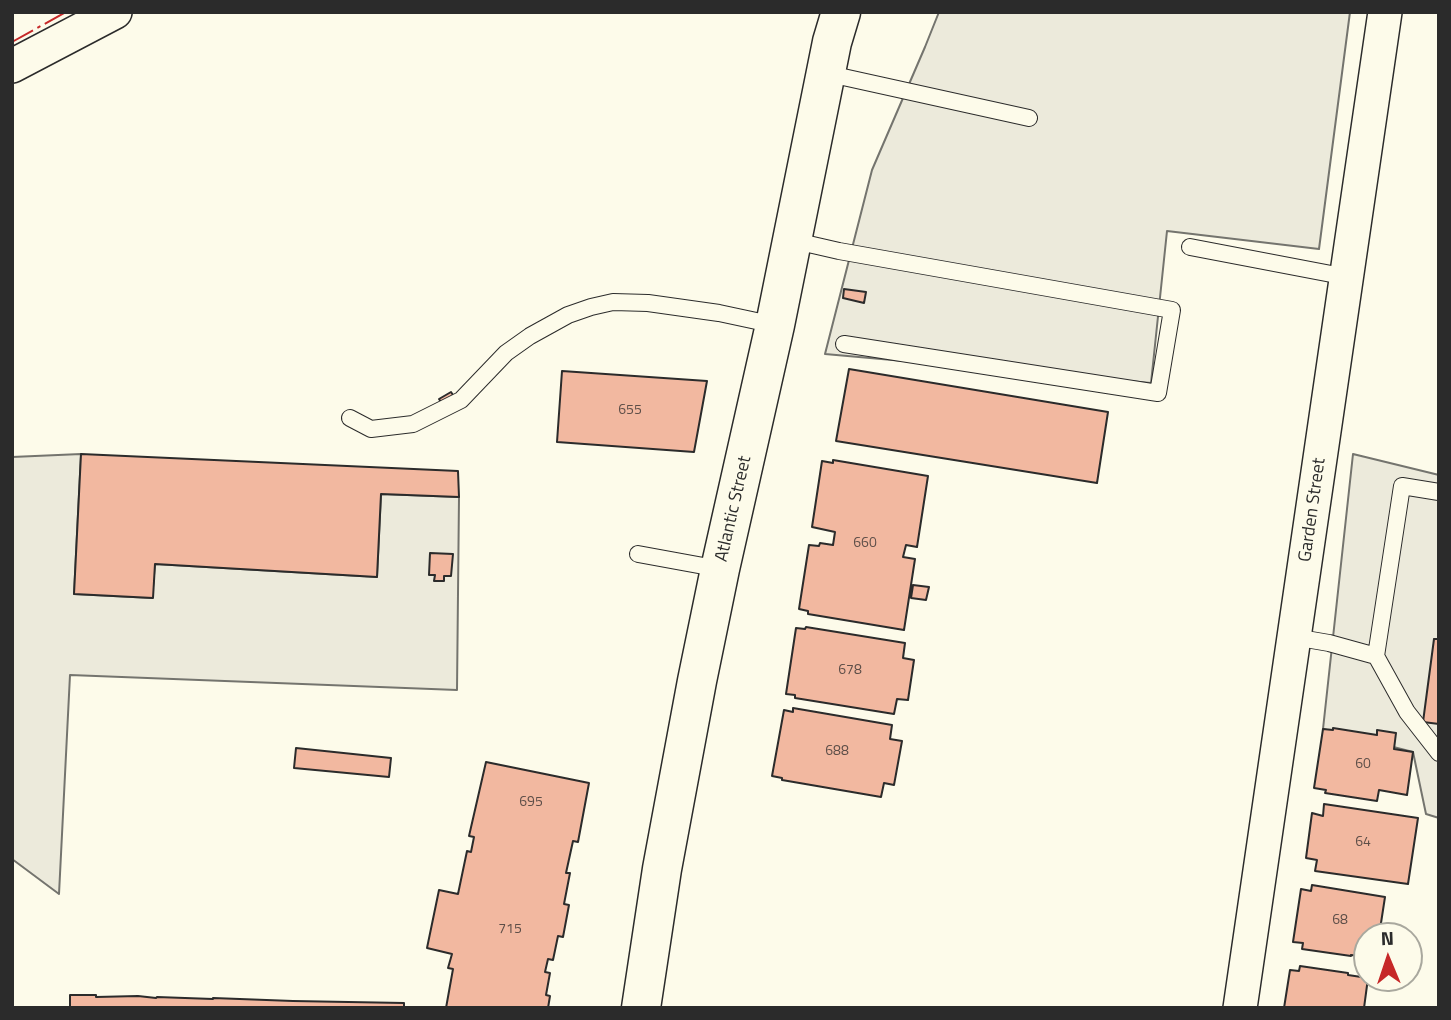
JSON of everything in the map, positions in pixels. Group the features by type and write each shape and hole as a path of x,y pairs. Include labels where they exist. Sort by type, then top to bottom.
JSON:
{"street":[{"path":"12,66 115,12"},
{"name":"Atlantic Street","path":"641,1008 662,869 697,681 775,325 825,73 841,12"},
{"name":"Garden Street","path":"1240,1008 1385,12"}],"lane":[{"path":"825,73 1029,118"},
{"path":"791,240 853,254 1172,310 1158,393 844,344"},
{"path":"1190,247 1347,277"},
{"path":"350,418 371,429 413,424 461,400 506,353 530,336 568,315 613,302 648,303 719,313 775,325"},
{"path":"1439,492 1402,486 1376,656 1407,712 1439,753"},
{"path":"638,554 720,569"},
{"path":"1294,637 1376,656"}],"shaded area":[{"path":"939,12 1350,12 1319,249 1167,231 1151,383 825,354 872,170"},
{"path":"81,454 74,594 152,598 155,564 377,577 381,494 459,497 457,690 70,675 59,894 12,859 12,457"},
{"path":"1353,454 1439,475 1439,639 1434,639 1439,724 1439,818 1426,814 1413,752 1323,729"}],"building":[{"path":"844,289 866,292 864,303 843,298"},
{"path":"849,369 1108,412 1097,483 836,441"},
{"path":"562,371 707,381 694,452 557,442"},
{"path":"451,392 455,398 443,405 439,399"},
{"path":"81,454 458,471 459,497 381,494 377,577 155,564 153,598 74,594"},
{"path":"833,460 928,476 917,547 906,545 903,557 915,559 904,630 808,614 808,611 799,609 809,545 833,545 835,532 812,527 822,461 833,463"},
{"path":"430,553 453,554 451,576 444,576 444,581 434,581 435,575 429,575"},
{"path":"913,585 929,587 926,600 911,598"},
{"path":"806,627 905,643 903,658 914,660 908,700 897,699 894,714 795,698 795,695 786,694 796,628"},
{"path":"1434,639 1439,639 1439,724 1423,722"},
{"path":"793,708 892,725 890,739 902,741 894,785 884,783 881,797 772,776 784,710 793,712"},
{"path":"1323,729 1377,735 1377,730 1396,733 1394,749 1413,752 1407,795 1379,790 1377,801 1325,793 1326,790 1314,788"},
{"path":"296,748 391,758 389,777 294,768"},
{"path":"486,762 589,783 578,842 573,841 566,873 570,873 564,904 569,905 563,937 558,936 553,960 548,959 545,972 550,973 546,995 550,996 548,1008 446,1008 453,969 448,968 452,954 427,948 439,890 458,894 467,851 471,852 474,837 469,836"},
{"path":"1324,804 1418,818 1408,884 1315,871 1317,860 1306,858 1312,813 1323,816"},
{"path":"1312,885 1385,897 1381,922 1353,922 1353,955 1302,949 1303,943 1293,942 1301,889 1311,891"},
{"path":"1300,966 1353,976 1353,992 1366,992 1364,1008 1284,1008 1290,970 1299,971"},
{"path":"70,995 404,1003 404,1008 70,1008"}],"power":[{"path":"12,42 66,12"}]}
